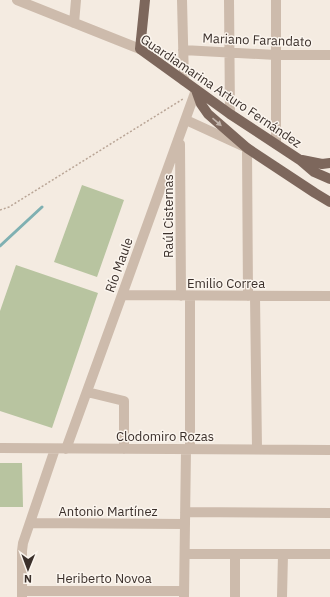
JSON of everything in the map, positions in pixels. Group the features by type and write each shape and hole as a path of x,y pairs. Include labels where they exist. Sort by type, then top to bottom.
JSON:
{"main road":[{"path":"140,49 145,0"},
{"name":"Guardiamarina Arturo Fernández","path":"140,49 230,114 300,160 314,172 330,179"},
{"path":"196,90 201,104 208,114 247,148 330,202"},
{"path":"300,160 330,164"}],"street":[{"path":"74,23 76,0"},
{"path":"182,0 184,81"},
{"path":"229,0 230,114"},
{"path":"276,0 276,144"},
{"name":"Guardiamarina Arturo Fernández","path":"20,1 140,49"},
{"name":"Mariano Farandato","path":"183,50 276,55 330,55"},
{"name":"Río Maule","path":"66,449 196,90"},
{"path":"186,120 247,148 256,449"},
{"name":"Raúl Cisternas","path":"180,136 188,449 185,512 184,594"},
{"name":"Emilio Correa","path":"122,295 330,296"},
{"path":"86,392 124,401 124,449"},
{"name":"Clodomiro Rozas","path":"0,448 330,450"},
{"path":"23,594 23,542 55,448"},
{"path":"185,512 330,513"},
{"name":"Antonio Martínez","path":"30,523 185,524"},
{"path":"185,554 330,554"},
{"path":"235,554 235,597"},
{"path":"282,554 282,597"},
{"name":"Heriberto Novoa","path":"23,594 184,594"}],"path":[{"path":"0,210 9,207 183,99"}],"green space":[{"path":"82,185 124,200 97,277 54,262"},
{"path":"16,265 98,293 52,428 0,411 0,311"},
{"path":"0,463 22,463 23,507 0,507"}],"waterway":[{"path":"0,246 42,207"}]}
